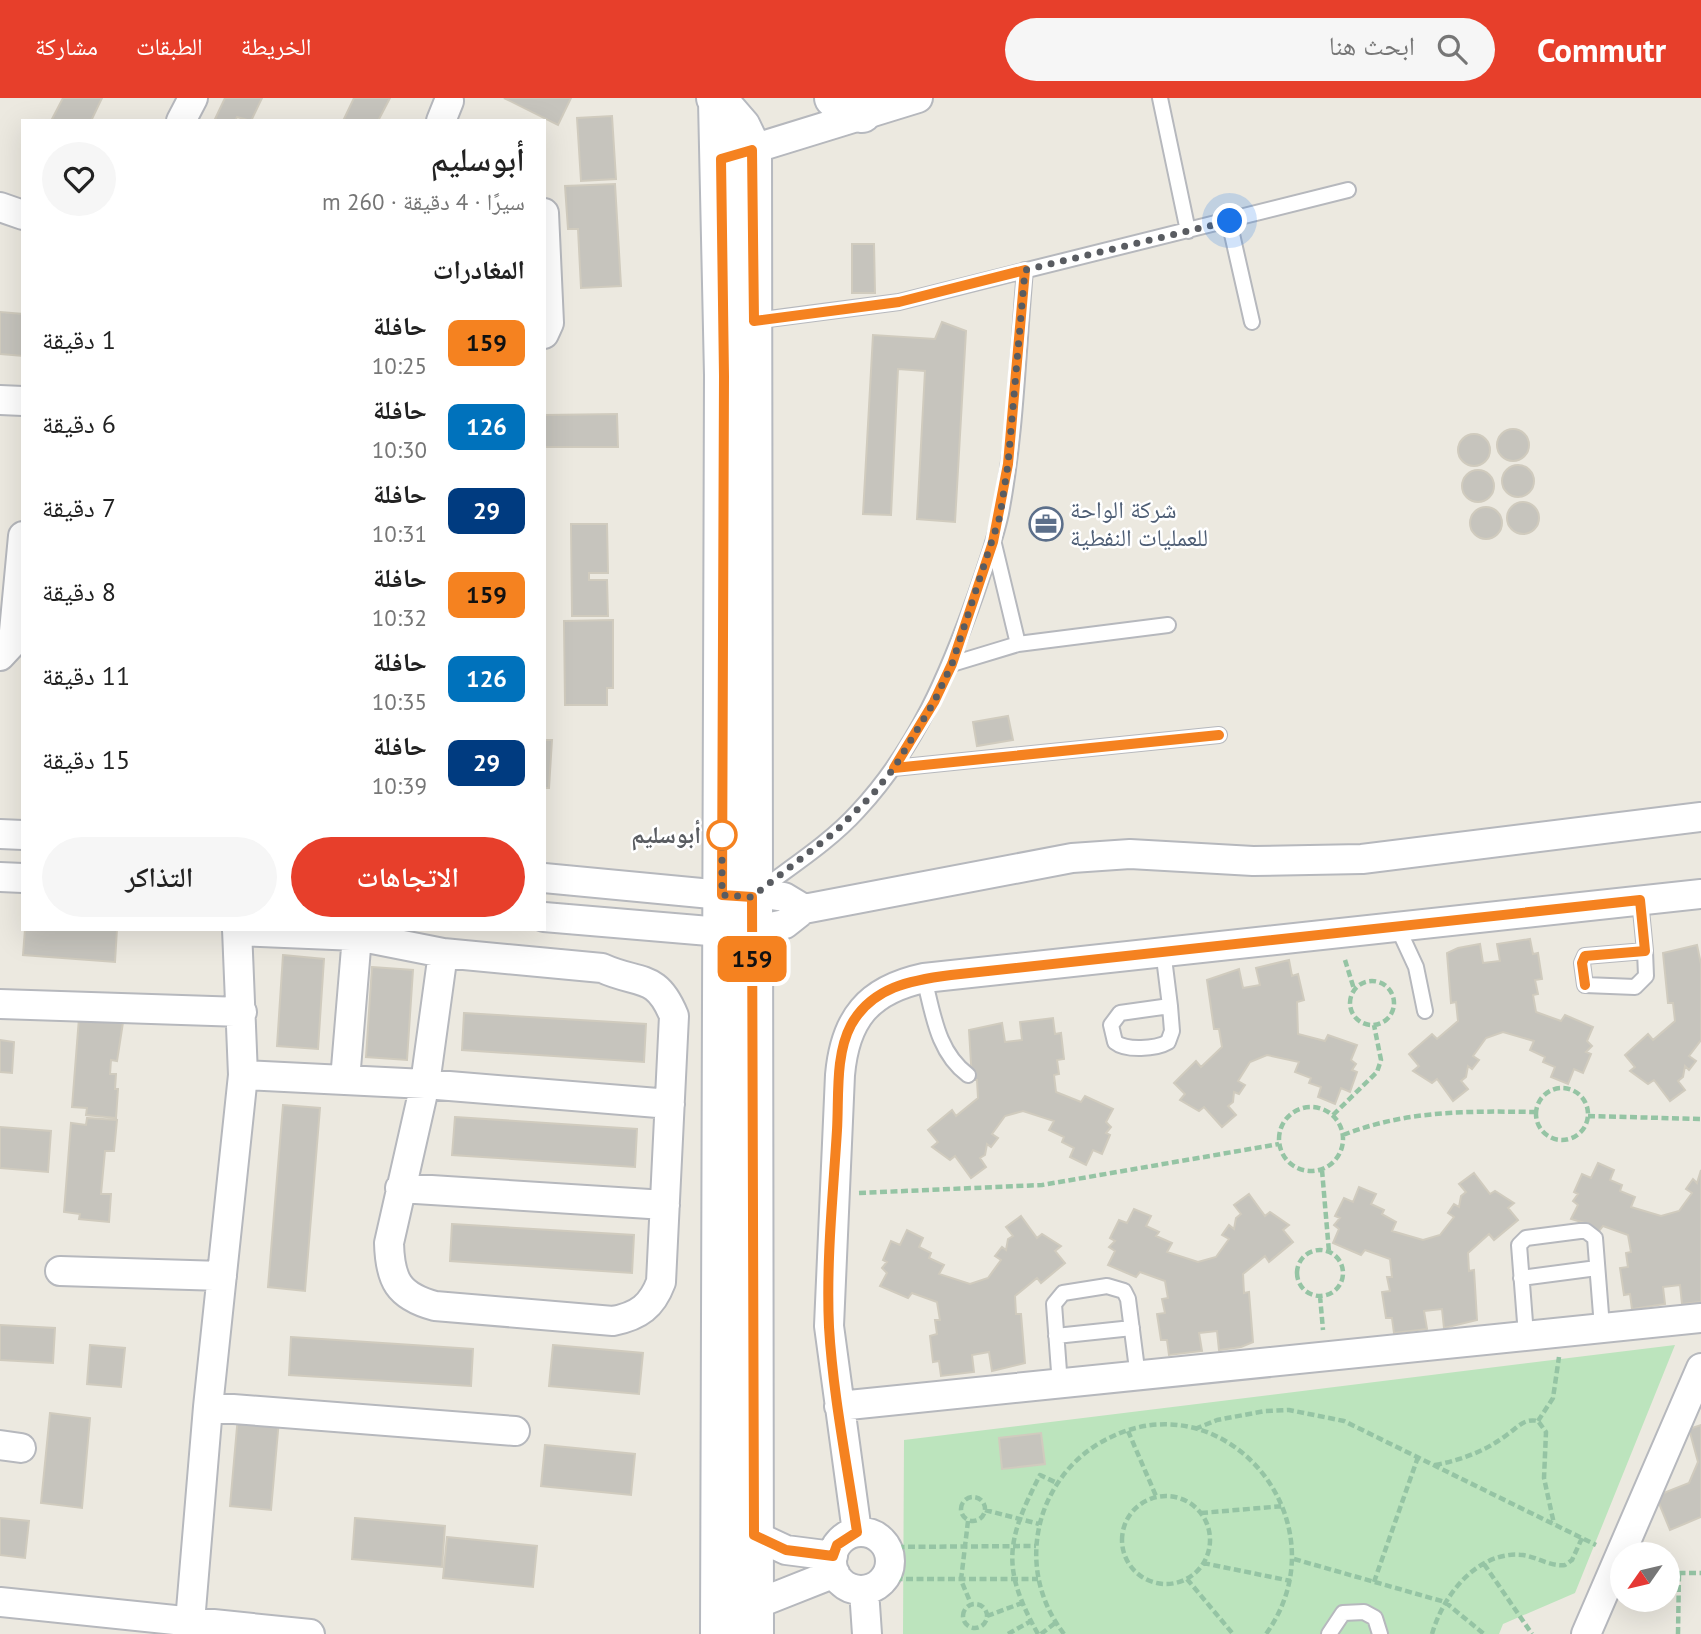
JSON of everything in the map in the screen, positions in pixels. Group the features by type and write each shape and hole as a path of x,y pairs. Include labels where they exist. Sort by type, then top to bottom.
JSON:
{"main road":[{"path":"717,100 736,155 754,321 720,1634"},
{"path":"736,155 724,376 754,1619"}],"street":[{"path":"182,119 193,98"},
{"path":"736,155 848,106 918,98"},
{"path":"0,207 21,214"},
{"path":"546,274 549,323 546,330"},
{"path":"0,400 21,401"},
{"path":"0,656 13,642 21,557"},
{"path":"546,878 785,924 804,909 1091,856 1129,854 1252,861 1362,859 1701,817"},
{"path":"0,834 21,835"},
{"path":"0,877 21,878"},
{"path":"857,1532 829,1325 834,1193 842,1049 851,1026 866,1005 886,989 924,978 1163,950 1701,894"},
{"path":"546,917 737,914"},
{"path":"190,1622 208,1407 243,1075 237,931"},
{"path":"257,931 357,936 443,953 602,968 622,977 652,983 666,998 674,1016 661,1282 655,1297 644,1310 630,1318 613,1321 435,1306 415,1300 399,1287 390,1269 389,1243 425,1084 443,953"},
{"path":"345,1080 357,936"},
{"path":"0,1004 242,1012"},
{"path":"243,1075 425,1084 670,1104"},
{"path":"400,1188 665,1205"},
{"path":"60,1271 222,1276"},
{"path":"839,1406 1701,1318"},
{"path":"1626,1542 1692,1408 1701,1369"},
{"path":"208,1407 515,1431"},
{"path":"754,1619 834,1564 837,1545 857,1532 879,1538 887,1546 890,1558 874,1585 867,1634"},
{"path":"754,1535 786,1550 834,1564 852,1589 874,1585"},
{"path":"1586,1634 1610,1577"},
{"path":"0,1602 105,1623 190,1622 310,1634"}],"lane":[{"path":"1160,98 1188,231"},
{"path":"754,321 899,302 1348,190"},
{"path":"1230,221 1252,322"},
{"path":"737,914 856,814 894,768 934,702 952,664 993,542 1008,464 1025,270"},
{"path":"993,542 1018,644"},
{"path":"952,664 1018,644 1168,625"},
{"path":"894,768 1219,735"},
{"path":"1640,900 1645,951 1646,976 1636,987 1585,985 1582,963 1585,956 1645,951"},
{"path":"1397,926 1416,967 1425,1011"},
{"path":"1163,950 1170,1006"},
{"path":"924,978 942,1044 951,1058 968,1075"},
{"path":"1526,1335 1520,1245 1531,1237 1586,1231 1595,1238 1602,1327"},
{"path":"1521,1278 1597,1268"},
{"path":"1060,1385 1053,1310 1058,1298 1070,1291 1107,1286 1124,1291 1128,1299 1138,1377"},
{"path":"1056,1336 1132,1328"},
{"path":"1329,1634 1343,1613 1364,1612 1375,1618 1380,1634"}],"path":[{"path":"1369,981 1386,985 1394,1000 1390,1017 1374,1025 1358,1020 1349,1005 1354,989 1369,981"},
{"path":"1333,1115 1377,1072 1381,1060 1374,1025"},
{"path":"1564,1088 1582,1097 1588,1116 1579,1134 1560,1140 1542,1131 1536,1112 1545,1094 1564,1088"},
{"path":"1312,1107 1333,1115 1343,1135 1339,1157 1322,1170 1300,1170 1290,1164 1279,1144 1279,1133 1291,1114 1312,1107"},
{"path":"1343,1135 1367,1125 1417,1114 1536,1112"},
{"path":"1588,1116 1701,1119"},
{"path":"834,1193 943,1191 1042,1185 1279,1144"},
{"path":"1322,1170 1329,1252 1341,1265 1341,1282 1329,1294 1320,1296 1304,1289 1297,1273 1304,1257 1312,1252 1329,1252"},
{"path":"1320,1296 1325,1357"},
{"path":"1538,1421 1553,1398 1562,1332"},
{"path":"1195,1429 1241,1414 1289,1410 1344,1421 1610,1552"},
{"path":"1434,1465 1474,1454 1527,1420 1538,1421 1546,1432 1544,1478 1554,1525"},
{"path":"1064,1634 1055,1623 1038,1580 1036,1546 1039,1524 1057,1483 1088,1450 1128,1431 1173,1426 1195,1429 1214,1436 1248,1457 1263,1471 1284,1506 1290,1523 1293,1559 1291,1581 1285,1601 1266,1634"},
{"path":"1128,1431 1156,1496"},
{"path":"1374,1582 1418,1457"},
{"path":"1055,1623 1040,1634 1031,1621 1014,1580 1012,1546 1017,1519 1040,1475 1057,1483"},
{"path":"1156,1496 1181,1498 1201,1513 1210,1538 1203,1563 1187,1579 1175,1583 1150,1581 1130,1566 1124,1555 1122,1530 1126,1518 1144,1500 1156,1496"},
{"path":"971,1605 961,1580 968,1521 960,1511 960,1506 969,1497 981,1499 985,1510"},
{"path":"1201,1513 1284,1506"},
{"path":"985,1510 1039,1524"},
{"path":"968,1521 979,1520 985,1510"},
{"path":"1432,1634 1445,1602 1463,1579 1484,1564 1512,1554 1565,1565 1572,1560 1582,1538"},
{"path":"887,1546 1036,1546"},
{"path":"1293,1559 1445,1602 1484,1634"},
{"path":"1203,1563 1291,1581"},
{"path":"1484,1564 1532,1634"},
{"path":"1680,1573 1701,1573"},
{"path":"1187,1579 1233,1634"},
{"path":"874,1585 961,1580 1038,1580"},
{"path":"978,1627 988,1616 1022,1603"},
{"path":"978,1627 967,1624 964,1619 966,1608 971,1605 982,1606 988,1616"},
{"path":"1678,1612 1678,1634"},
{"path":"1008,1634 1031,1621"},
{"path":"978,1627 981,1634"}],"green space":[{"path":"1675,1345 1575,1593 1503,1624 1499,1634 903,1634 904,1440"}],"building":[{"path":"63,98 102,98 92,119 52,119"},
{"path":"225,98 262,98 252,119 215,119"},
{"path":"354,98 390,98 379,119 344,119"},
{"path":"504,98 571,98 558,125"},
{"path":"612,116 616,179 581,181 577,118"},
{"path":"615,184 621,286 581,288 578,229 568,229 565,186"},
{"path":"852,244 874,244 875,293 852,293"},
{"path":"0,312 21,314 21,356 0,354"},
{"path":"942,322 966,331 955,522 917,519 925,371 898,369 891,515 863,514 873,335 935,339"},
{"path":"617,414 618,447 546,447 546,415"},
{"path":"1513,429 1524,434 1529,445 1524,456 1513,461 1502,456 1497,445 1502,434"},
{"path":"1474,434 1485,439 1490,450 1485,461 1474,466 1463,461 1458,450 1463,439"},
{"path":"1518,465 1529,470 1534,481 1529,492 1518,497 1507,492 1502,481 1507,470"},
{"path":"1478,470 1489,475 1494,486 1489,497 1478,502 1467,497 1462,486 1467,475"},
{"path":"1523,502 1534,507 1539,518 1534,529 1523,534 1512,529 1507,518 1512,507"},
{"path":"1486,507 1497,512 1502,523 1497,534 1486,539 1475,534 1470,523 1475,512"},
{"path":"571,524 607,524 608,573 589,573 589,580 607,580 608,616 572,616"},
{"path":"613,620 613,688 607,688 607,705 565,705 564,621"},
{"path":"1008,716 1013,740 977,746 973,722"},
{"path":"546,740 552,740 549,788 546,788"},
{"path":"25,931 117,931 115,962 23,955"},
{"path":"1530,939 1533,954 1538,953 1542,979 1535,980 1538,994 1533,995 1536,1012 1561,1021 1565,1015 1593,1027 1587,1041 1592,1046 1586,1052 1591,1054 1583,1073 1574,1069 1568,1084 1551,1077 1555,1067 1543,1062 1545,1057 1530,1050 1534,1041 1503,1032 1486,1038 1473,1056 1479,1060 1472,1069 1468,1066 1466,1077 1461,1081 1468,1089 1453,1101 1437,1079 1432,1083 1413,1071 1419,1066 1409,1054 1432,1034 1437,1039 1458,1021 1456,1002 1451,1003 1447,953 1480,944 1483,963 1500,961 1497,944"},
{"path":"1697,945 1701,964 1701,1040 1689,1056 1696,1061 1689,1070 1685,1066 1683,1077 1678,1081 1685,1090 1670,1101 1654,1080 1648,1084 1630,1071 1635,1067 1625,1055 1648,1034 1653,1040 1675,1021 1673,1003 1668,1003 1663,953"},
{"path":"283,955 324,959 318,1049 277,1046"},
{"path":"1289,960 1292,976 1298,974 1304,1000 1297,1002 1298,1034 1325,1041 1328,1035 1357,1045 1351,1060 1356,1064 1352,1070 1357,1072 1350,1092 1341,1088 1335,1104 1318,1097 1321,1087 1309,1083 1311,1078 1295,1072 1299,1062 1267,1055 1250,1062 1238,1081 1245,1085 1239,1094 1234,1092 1233,1102 1228,1106 1236,1115 1222,1127 1204,1107 1199,1111 1180,1100 1185,1094 1174,1083 1196,1061 1201,1067 1222,1047 1219,1029 1214,1029 1207,980 1239,969 1243,988 1260,985 1256,968"},
{"path":"372,967 413,970 407,1060 366,1057"},
{"path":"464,1013 646,1024 644,1062 462,1050"},
{"path":"124,1016 117,1061 111,1060 110,1074 116,1074 115,1089 118,1089 116,1118 86,1115 87,1108 72,1107 79,1018"},
{"path":"1053,1018 1055,1034 1061,1033 1064,1059 1057,1060 1059,1074 1054,1075 1056,1092 1081,1102 1085,1096 1113,1109 1106,1122 1111,1127 1106,1133 1110,1135 1102,1154 1093,1150 1086,1165 1070,1157 1074,1148 1062,1142 1064,1137 1049,1130 1054,1121 1023,1111 1005,1116 992,1134 998,1138 991,1147 987,1144 985,1155 980,1158 986,1167 971,1178 955,1156 950,1160 932,1147 938,1142 928,1130 952,1110 956,1116 978,1098 977,1080 972,1080 969,1030 1002,1023 1005,1042 1022,1040 1020,1022"},
{"path":"0,1040 14,1042 12,1073 0,1072"},
{"path":"283,1105 320,1108 305,1291 268,1287"},
{"path":"455,1117 637,1129 635,1167 452,1155"},
{"path":"87,1118 117,1120 114,1151 105,1151 101,1194 111,1194 109,1222 79,1219 80,1214 64,1212 71,1123 86,1125"},
{"path":"0,1127 51,1131 48,1172 0,1168"},
{"path":"1598,1163 1614,1170 1610,1180 1622,1185 1620,1191 1635,1197 1631,1207 1661,1216 1679,1211 1692,1193 1686,1189 1693,1179 1697,1183 1701,1170 1701,1302 1682,1304 1680,1285 1663,1287 1665,1304 1632,1309 1630,1294 1624,1295 1620,1268 1628,1267 1626,1253 1631,1252 1628,1235 1603,1226 1599,1231 1588,1224 1571,1219 1578,1205 1573,1201 1578,1194 1574,1192 1582,1174 1591,1178"},
{"path":"1474,1173 1490,1194 1495,1191 1514,1203 1508,1208 1518,1220 1494,1240 1489,1234 1468,1253 1469,1271 1474,1270 1477,1320 1444,1328 1442,1309 1424,1311 1427,1329 1394,1333 1392,1318 1386,1318 1382,1292 1390,1291 1387,1277 1392,1277 1390,1259 1365,1250 1361,1255 1333,1243 1339,1229 1334,1225 1340,1218 1335,1216 1344,1198 1353,1202 1359,1187 1376,1194 1371,1204 1384,1210 1382,1214 1396,1222 1392,1231 1423,1240 1440,1235 1454,1217 1448,1213 1454,1204 1459,1207 1461,1196 1466,1192 1459,1184"},
{"path":"1249,1194 1265,1216 1270,1212 1289,1225 1283,1230 1293,1242 1269,1262 1265,1256 1243,1274 1244,1293 1249,1292 1253,1342 1241,1347 1219,1350 1217,1331 1199,1333 1202,1351 1169,1355 1167,1340 1161,1340 1157,1314 1165,1313 1162,1299 1168,1298 1165,1281 1140,1272 1136,1277 1108,1265 1115,1251 1109,1247 1115,1241 1110,1238 1119,1220 1127,1223 1134,1209 1151,1216 1146,1226 1159,1232 1156,1236 1172,1243 1167,1252 1198,1262 1216,1257 1229,1239 1222,1235 1229,1225 1234,1229 1236,1218 1241,1214 1234,1205"},
{"path":"1021,1216 1037,1238 1042,1234 1061,1246 1055,1251 1065,1263 1041,1283 1037,1278 1015,1296 1016,1314 1021,1314 1025,1363 992,1371 989,1352 972,1355 974,1372 941,1376 939,1361 933,1362 930,1336 937,1334 935,1320 940,1320 937,1302 912,1293 908,1298 880,1286 887,1273 882,1268 887,1262 883,1260 891,1241 900,1245 907,1230 923,1238 919,1247 931,1253 929,1258 944,1265 939,1274 970,1284 988,1278 1001,1260 995,1256 1002,1247 1006,1250 1008,1239 1013,1236 1006,1227"},
{"path":"452,1224 634,1235 632,1273 450,1261"},
{"path":"0,1325 55,1328 53,1363 0,1360"},
{"path":"291,1337 473,1349 471,1386 289,1375"},
{"path":"90,1345 125,1348 121,1387 87,1384"},
{"path":"553,1345 643,1353 639,1394 549,1386"},
{"path":"50,1413 90,1418 82,1508 41,1503"},
{"path":"238,1416 279,1420 271,1510 230,1506"},
{"path":"1701,1425 1701,1517 1670,1530 1656,1496 1689,1483 1698,1462 1689,1429"},
{"path":"1041,1433 1045,1464 1002,1469 999,1438"},
{"path":"545,1445 635,1454 631,1495 541,1486"},
{"path":"0,1518 29,1521 25,1558 0,1555"},
{"path":"355,1518 445,1526 442,1567 352,1559"},
{"path":"447,1537 537,1546 533,1587 443,1578"}],"bus line":[{"name":"159","path":"1219,735 894,768 934,702 952,664 1000,516 1008,464 1025,270 899,302 754,321 752,150 721,159 724,376 722,895 752,897 754,1535 786,1550 833,1556 837,1545 846,1536 857,1532 832,1366 829,1325 836,1146 842,1049 851,1026 866,1005 886,989 924,978 1640,900 1645,951 1585,956 1582,979 1585,985"}],"place":[{"name":"شركة الواحة للعمليات النفطية","path":"1046,524"},
{"name":"أبوسليم","path":"722,835"}],"route":[{"path":"722,835 722,895 752,897 856,814 894,768 934,702 952,664 1000,516 1008,464 1025,270 1230,221"}]}
